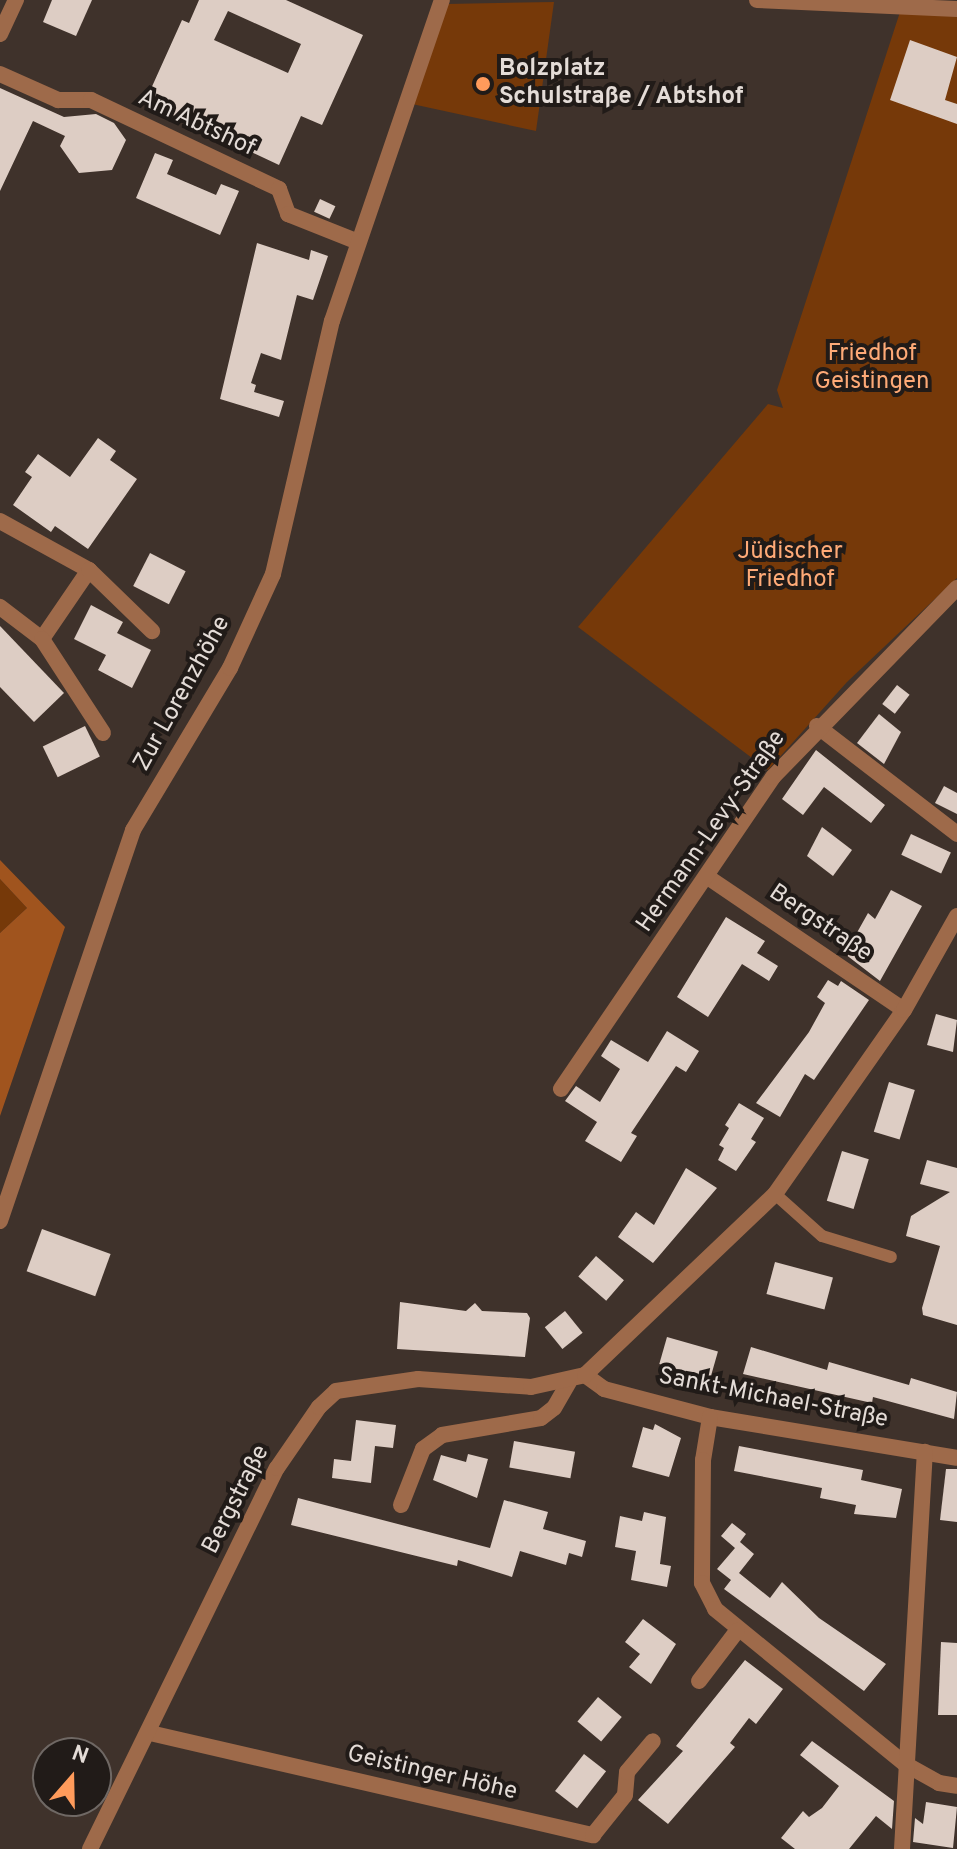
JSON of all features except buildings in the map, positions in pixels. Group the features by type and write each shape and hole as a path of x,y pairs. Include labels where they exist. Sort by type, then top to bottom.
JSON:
{"street":[{"path":"0,34 16,0"},
{"name":"Zur Lorenzhöhe","path":"0,1221 133,830 230,668 273,574 332,321 356,241 442,0"},
{"path":"757,0 957,9"},
{"name":"Am Abtshof","path":"0,74 58,100 91,100 279,189 288,214 356,241"},
{"path":"0,521 89,570 152,631"},
{"path":"42,639 89,570"},
{"name":"Hermann-Levy-Straße","path":"561,1089 709,878 773,777 817,726 957,588"},
{"path":"0,607 42,639 103,733"},
{"path":"817,726 957,834"},
{"name":"Bergstraße","path":"709,878 904,1010"},
{"path":"401,1505 418,1458 442,1435 541,1418 554,1408 577,1379 775,1194 904,1010 957,916"},
{"name":"Bergstraße","path":"90,1849 150,1733 277,1468 319,1407 336,1391 418,1379 531,1387 577,1379"},
{"name":"Sankt-Michael-Straße","path":"577,1379 710,1417 957,1458"},
{"path":"710,1417 703,1460 702,1583 715,1609 737,1631 905,1764 939,1783 957,1786"},
{"path":"902,1849 925,1452"},
{"path":"699,1681 737,1631"},
{"name":"Geistinger Höhe","path":"150,1733 593,1835 625,1795 627,1772 653,1741"}],"lane":[{"path":"775,1194 822,1236 891,1257"}],"green space":[{"path":"554,2 536,131 412,104 447,4"},
{"path":"900,12 957,15 957,578 847,682 768,770 578,627 768,404 783,408 777,390"},
{"path":"0,879 27,908 0,933"}],"shaded area":[{"path":"0,860 65,927 0,1116 0,933 27,908 0,879"}],"place":[{"name":"Bolzplatz Schulstraße / Abtshof","path":"483,84"}],"park label":[{"name":"Friedhof Geistingen","path":"872,369"},
{"name":"Jüdischer Friedhof","path":"790,567"}]}
